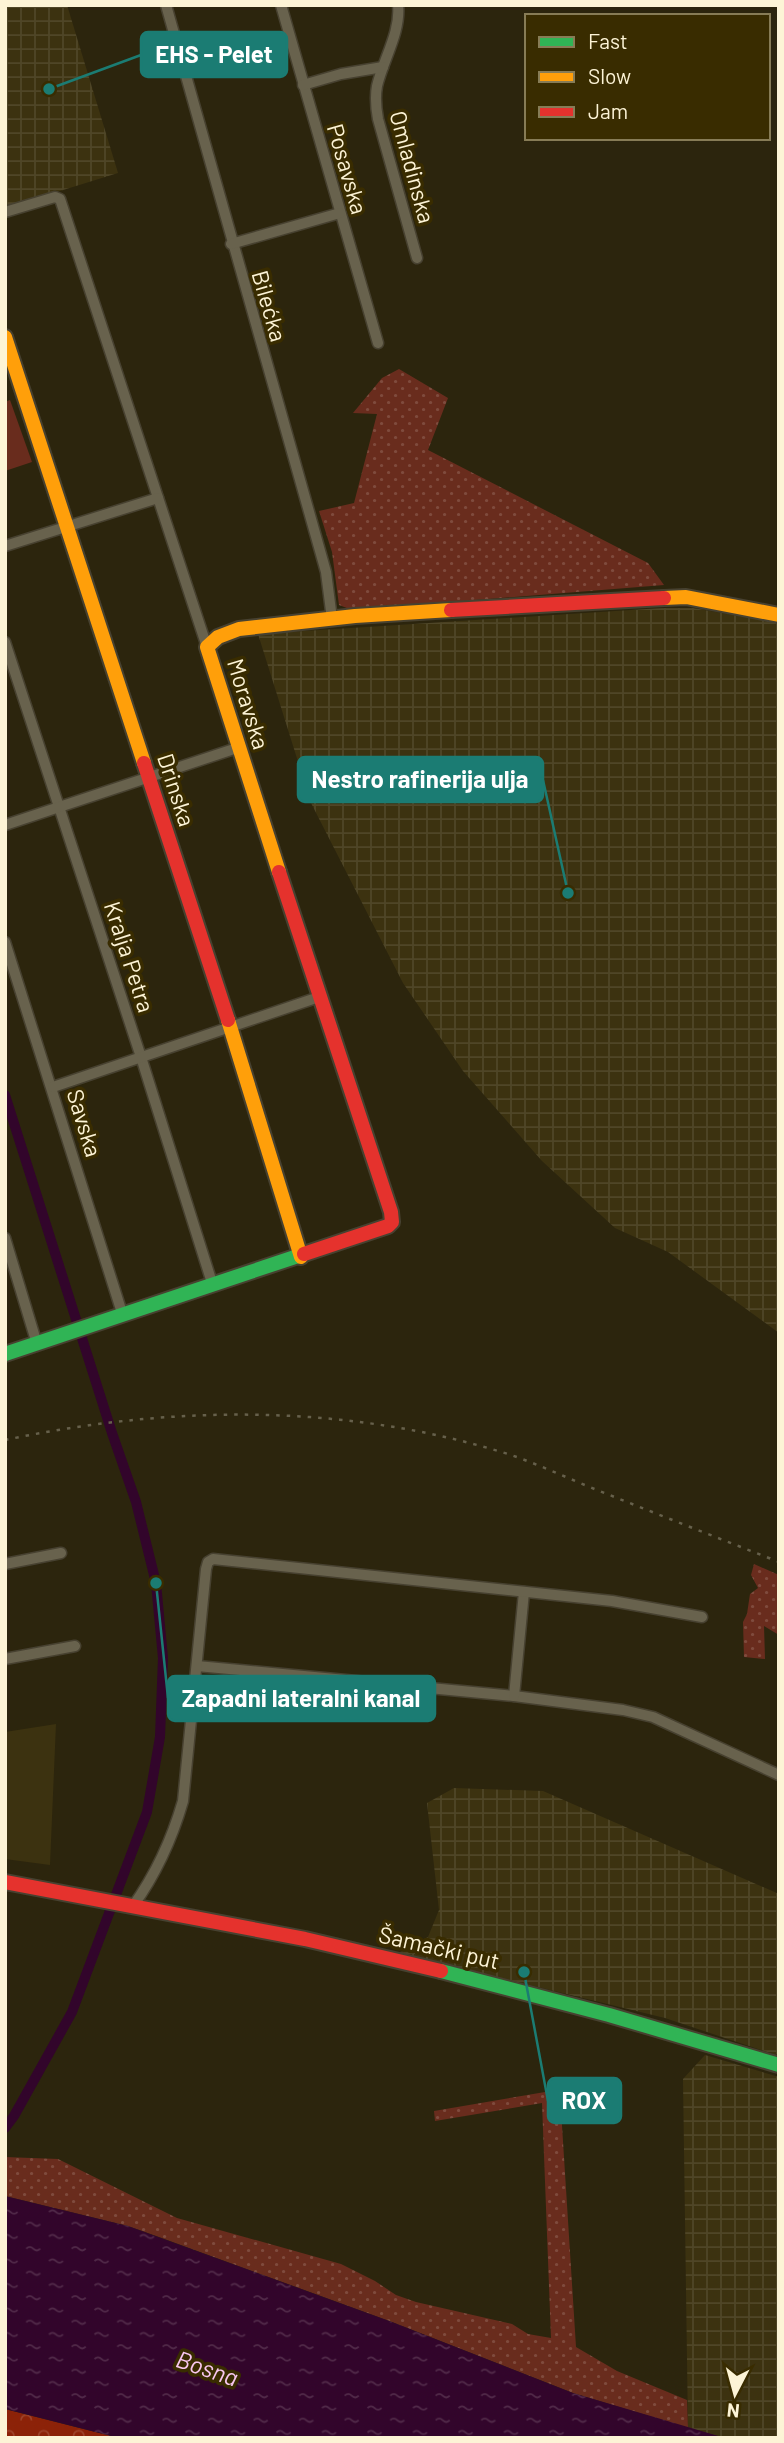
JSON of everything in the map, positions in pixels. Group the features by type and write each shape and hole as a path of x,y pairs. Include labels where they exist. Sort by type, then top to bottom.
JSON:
{"street":[{"name":"Bilećka","path":"166,5 231,244 326,572 332,619"},
{"name":"Posavska","path":"281,5 378,343"},
{"name":"Omladinska","path":"398,5 398,19 377,87 375,104 417,258"},
{"path":"303,85 341,74 383,68"},
{"name":"Moravska","path":"5,212 55,197 59,197 63,206 318,997 391,1212 392,1222 388,1226 302,1257"},
{"path":"231,244 340,213"},
{"name":"Drinska","path":"5,337 230,1027 302,1257"},
{"path":"5,546 158,498"},
{"path":"207,648 218,638 239,629 355,616 686,597 779,614"},
{"name":"Kralja Petra","path":"5,642 213,1286"},
{"path":"5,825 237,748"},
{"name":"Savska","path":"5,942 123,1316"},
{"path":"52,1087 318,997"},
{"path":"5,1238 37,1344"},
{"path":"5,1354 302,1257"},
{"path":"5,1563 61,1553"},
{"path":"129,1905 154,1877 183,1801 206,1569 208,1562 213,1559 612,1601 702,1616"},
{"path":"514,1696 524,1592"},
{"path":"5,1659 75,1646"},
{"path":"197,1666 514,1696 624,1710 653,1717 779,1775"},
{"name":"Šamački put","path":"5,1882 305,1940 484,1982 779,2065"}],"shaded area":[{"path":"5,5 67,5 118,173 5,208"},
{"path":"399,369 448,398 428,450 648,563 664,585 352,610 339,605 332,552 319,511 354,503 377,414 353,413 382,378"},
{"path":"10,400 32,462 5,471 5,402"},
{"path":"693,608 779,623 779,1333 668,1252 615,1228 542,1161 463,1071 403,983 311,803 258,634"},
{"path":"754,1564 779,1575 779,1635 764,1626 765,1659 744,1657 743,1622 750,1594 758,1588 751,1575"},
{"path":"56,1724 50,1865 5,1859 5,1732"},
{"path":"454,1788 543,1791 779,1894 779,2052 776,2055 665,2018 398,1953 428,1937 439,1910 427,1803"},
{"path":"705,2055 779,2077 779,2438 725,2438 688,2428 683,2079"},
{"path":"545,2092 560,2094 576,2347 617,2371 687,2400 688,2428 573,2393 392,2322 128,2226 5,2196 5,2157 58,2159 177,2218 341,2264 396,2295 416,2302 512,2324 528,2334 551,2338 542,2103 435,2121 434,2111"}],"green space":[{"path":"5,2409 119,2438 5,2438"}],"water":[{"name":"Bosna","path":"5,2196 128,2226 392,2322 573,2393 725,2438 119,2438 5,2409"}],"waterway":[{"path":"5,1095 136,1502 156,1583 163,1658 160,1737 147,1812 72,2012 5,2128"}],"railway":[{"path":"5,1440 68,1428 194,1416 258,1415 384,1425 446,1437 508,1454 779,1562"}],"traffic: fast":[{"path":"5,1354 304,1254"},
{"path":"441,1971 609,2015 779,2065"}],"traffic: slow":[{"path":"5,337 144,763"},
{"path":"664,598 686,597 779,615"},
{"path":"279,872 207,647 218,637 239,629 355,616 451,610"},
{"path":"228,1020 301,1257"}],"traffic: jam":[{"path":"451,610 664,598"},
{"path":"144,763 228,1020"},
{"path":"279,872 391,1212 392,1222 388,1226 304,1254"},
{"path":"5,1882 305,1939 441,1971"}],"place":[{"name":"EHS - Pelet","path":"49,89"},
{"name":"Nestro rafinerija ulja","path":"568,893"},
{"name":"Zapadni lateralni kanal","path":"156,1583"},
{"name":"ROX","path":"524,1972"}]}
